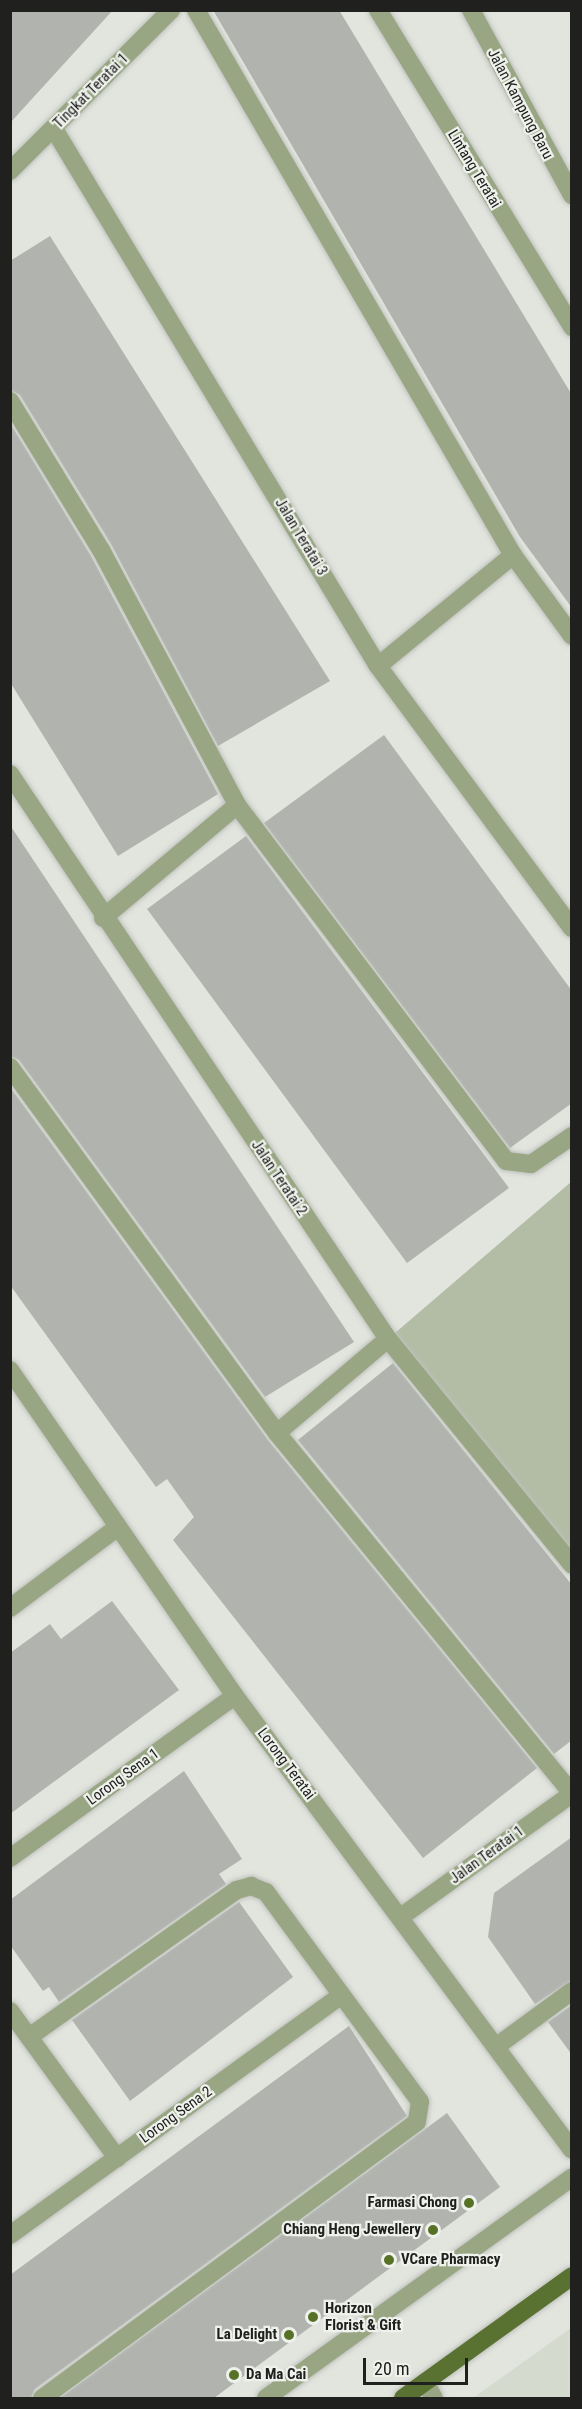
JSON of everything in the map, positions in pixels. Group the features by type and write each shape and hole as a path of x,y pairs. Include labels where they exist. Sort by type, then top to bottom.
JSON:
{"main road":[{"path":"403,2398 572,2276"}],"street":[{"name":"Tingkat Teratai 1","path":"10,171 171,10"},
{"path":"196,10 513,555 572,636"},
{"name":"Lintang Teratai","path":"378,10 572,327"},
{"name":"Jalan Kampung Baru","path":"471,10 572,195"},
{"name":"Jalan Teratai 3","path":"54,129 378,666 572,928"},
{"path":"10,401 101,550 237,805 506,1161 531,1164 572,1136"},
{"path":"378,666 513,555"},
{"name":"Jalan Teratai 2","path":"10,774 102,918 388,1339 572,1565"},
{"path":"102,918 237,805"},
{"path":"10,1067 277,1434 572,1793"},
{"path":"277,1434 388,1339"},
{"name":"Lorong Teratai","path":"10,1370 235,1696 402,1916 572,2150"},
{"path":"10,1608 118,1527"},
{"name":"Lorong Sena 1","path":"11,1856 235,1696"},
{"name":"Jalan Teratai 1","path":"402,1916 572,1793"},
{"path":"29,2037 237,1890 251,1886 266,1892 420,2102 417,2122 42,2398"},
{"path":"496,2046 572,1991"},
{"name":"Lorong Sena 2","path":"10,2235 341,1995"},
{"path":"10,2011 117,2158"},
{"path":"266,2398 572,2177"},
{"path":"425,2382 434,2398"}],"shaded area":[{"path":"571,2328 571,2398 473,2398"}],"green space":[{"path":"571,1182 571,1565 388,1339"}],"building":[{"path":"10,10 113,10 10,123"},
{"path":"213,10 339,10 572,395 572,608 520,537"},
{"path":"50,236 330,681 218,746 111,544 20,395 10,390 10,261"},
{"path":"10,423 91,556 218,794 118,856 10,682"},
{"path":"384,735 572,991 572,1103 510,1148 264,823"},
{"path":"10,825 354,1342 265,1397 19,1060 10,1056"},
{"path":"246,836 509,1188 407,1263 147,909"},
{"path":"10,1087 268,1440 537,1768 423,1858 173,1540 194,1517 167,1479 156,1487 10,1285"},
{"path":"393,1363 572,1585 572,1740 554,1754 298,1440"},
{"path":"112,1601 179,1690 10,1814 10,1653 50,1624 61,1639"},
{"path":"184,1771 242,1859 219,1874 226,1884 59,2002 49,1987 43,1991 10,1945 10,1900"},
{"path":"572,1837 572,1980 535,2004 488,1937 494,1893"},
{"path":"239,1902 293,1977 130,2101 72,2020"},
{"path":"572,2005 572,2055 548,2022"},
{"path":"349,2026 407,2116 35,2389 31,2398 10,2398 10,2275"},
{"path":"447,2113 500,2187 214,2398 60,2398"}],"place":[{"name":"Farmasi Chong","path":"469,2203"},
{"name":"Chiang Heng Jewellery","path":"433,2230"},
{"name":"VCare Pharmacy","path":"389,2260"},
{"name":"Horizon Florist & Gift","path":"313,2317"},
{"name":"La Delight","path":"289,2335"},
{"name":"Da Ma Cai","path":"234,2375"}]}
